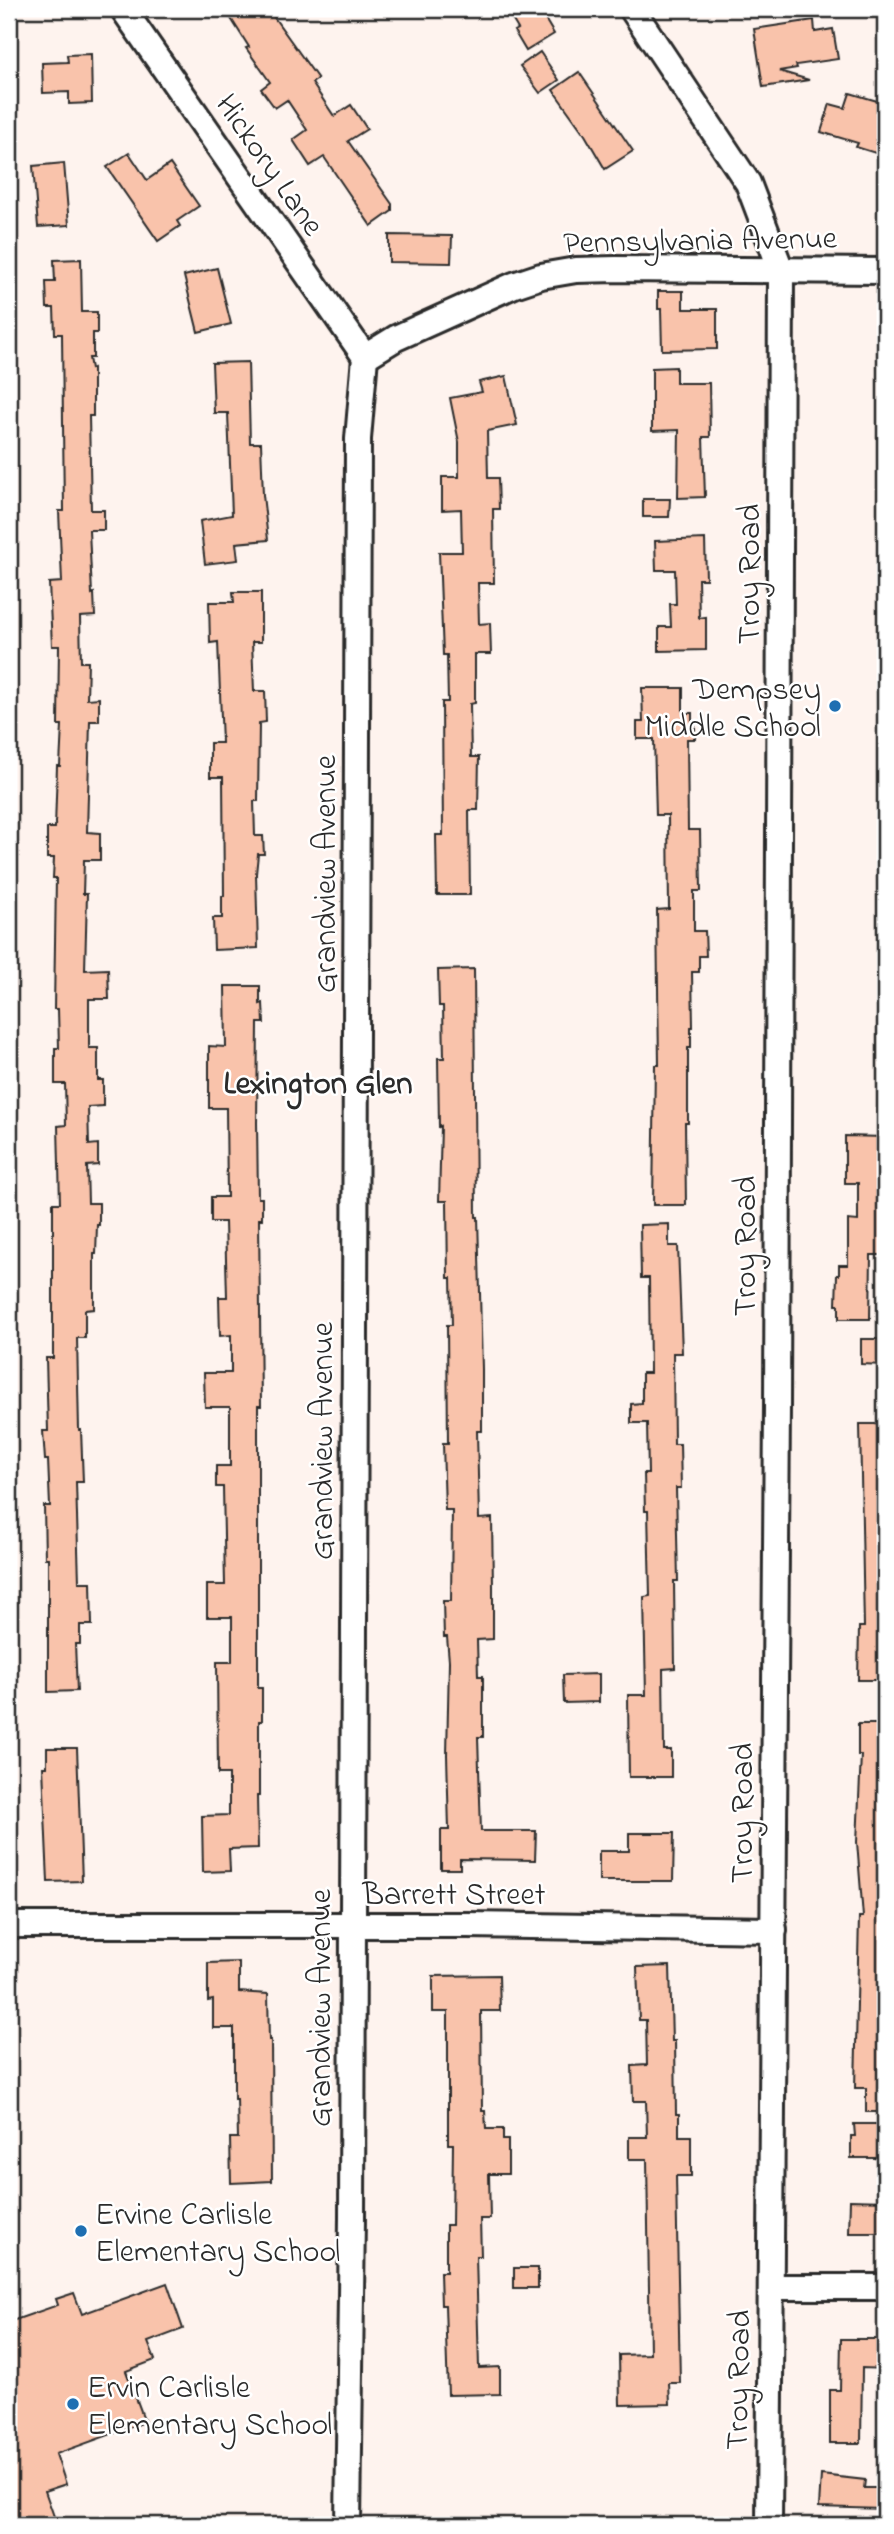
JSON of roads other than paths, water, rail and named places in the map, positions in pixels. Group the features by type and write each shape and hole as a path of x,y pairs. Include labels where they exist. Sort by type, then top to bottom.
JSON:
{"street":[{"name":"Hickory Lane","path":"123,9 365,357"},
{"name":"Troy Road","path":"632,9 748,183 781,270 769,2525"},
{"name":"Pennsylvania Avenue","path":"365,357 396,338 541,276 576,270 885,271"},
{"name":"Grandview Avenue","path":"348,2525 352,2218 358,439 365,357"},
{"name":"Barrett Street","path":"9,1925 774,1930"},
{"path":"772,2287 885,2287"}],"place":[{"name":"Dempsey Middle School","path":"835,706"},
{"name":"Ervine Carlisle Elementary School","path":"81,2231"},
{"name":"Ervin Carlisle Elementary School","path":"73,2404"}],"district":[{"name":"Lexington Glen","path":"318,1081"}]}
